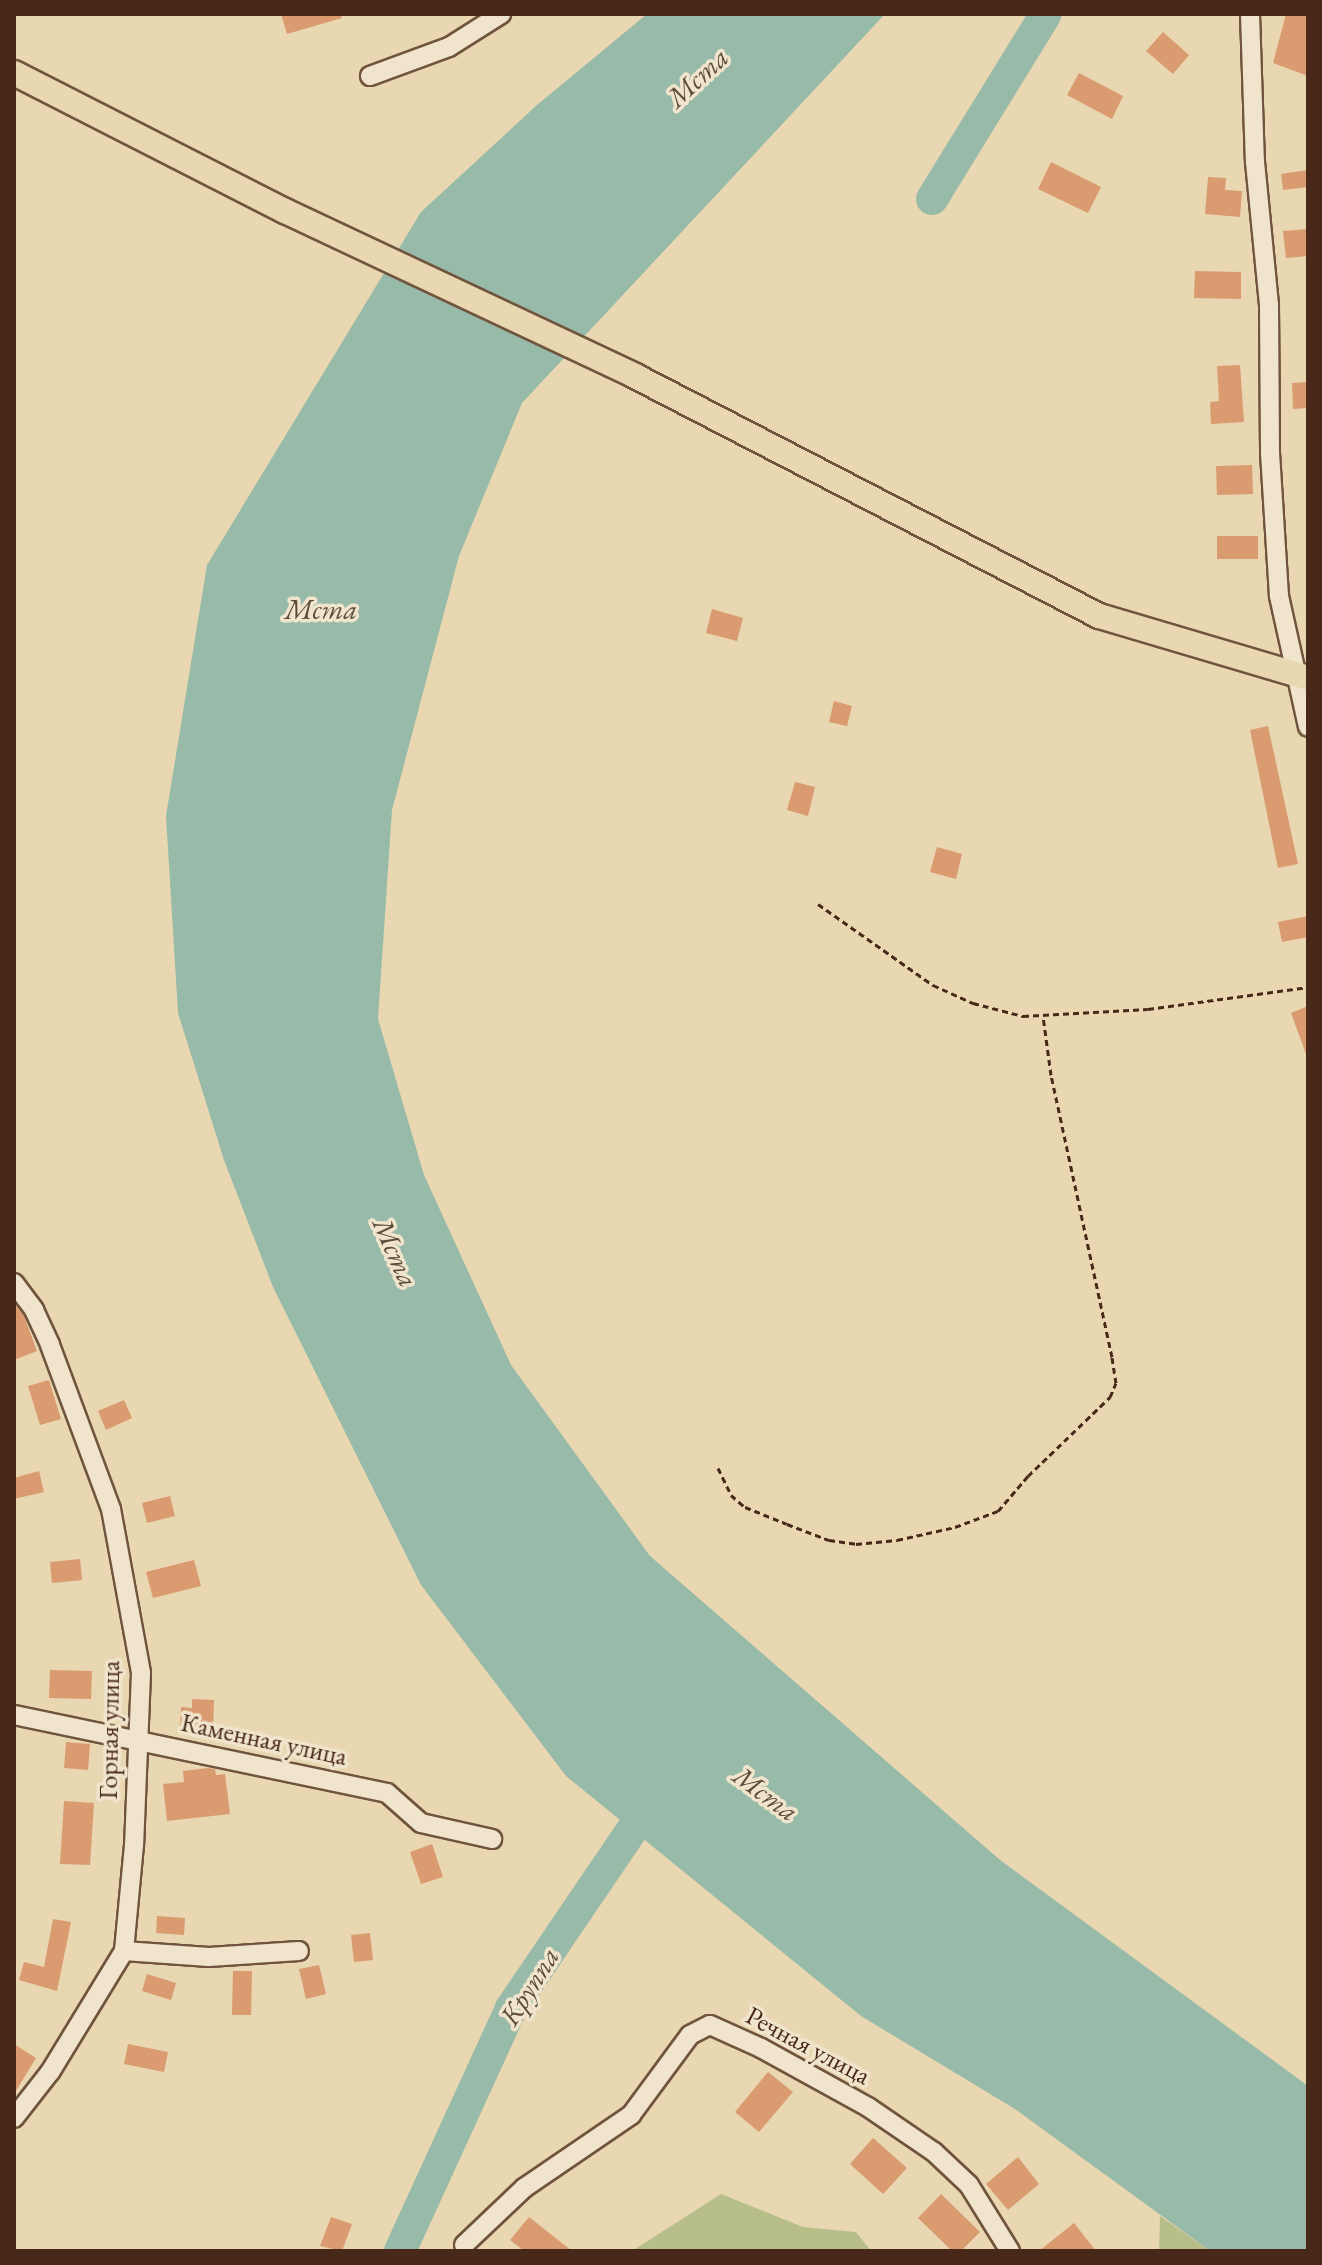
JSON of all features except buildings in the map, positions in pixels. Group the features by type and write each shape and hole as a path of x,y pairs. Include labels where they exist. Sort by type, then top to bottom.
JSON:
{"main road":[{"path":"14,73 285,211 635,376 1099,616 1303,678"}],"street":[{"path":"370,76 449,47 501,14"},
{"path":"1250,14 1255,162 1269,306 1270,453 1279,596 1303,678 1308,727"},
{"name":"Горная улица","path":"14,1283 34,1310 50,1345 111,1509 141,1673 134,1845 124,1951 50,2072 14,2118"},
{"name":"Каменная улица","path":"14,1715 387,1793 421,1823 492,1839"},
{"path":"124,1951 209,1957 299,1951"},
{"name":"Речная улица","path":"464,2245 524,2188 631,2115 690,2035 710,2025 761,2048 868,2107 934,2152 969,2185 1010,2251"}],"path":[{"path":"818,904 933,985 973,1003 1023,1016 1148,1009 1308,987"},
{"path":"718,1468 731,1495 745,1507 787,1524 829,1540 856,1544 897,1540 955,1527 998,1511 1028,1476 1110,1397 1116,1383 1112,1357 1051,1075 1043,1016"}],"green space":[{"path":"721,2194 803,2227 856,2232 871,2251 632,2251"},
{"path":"1160,2216 1210,2251 1159,2251"}],"water":[{"name":"Мста","path":"647,14 885,14 522,403 459,556 392,810 378,1019 424,1175 511,1365 650,1556 1000,1860 1308,2086 1308,2251 1210,2251 1015,2109 861,2016 566,1776 421,1585 273,1287 224,1160 178,1013 166,816 207,565 421,212 537,105"}],"waterway":[{"path":"932,199 1046,14"},
{"name":"Круппа","path":"400,2251 511,2008 656,1795"}]}
